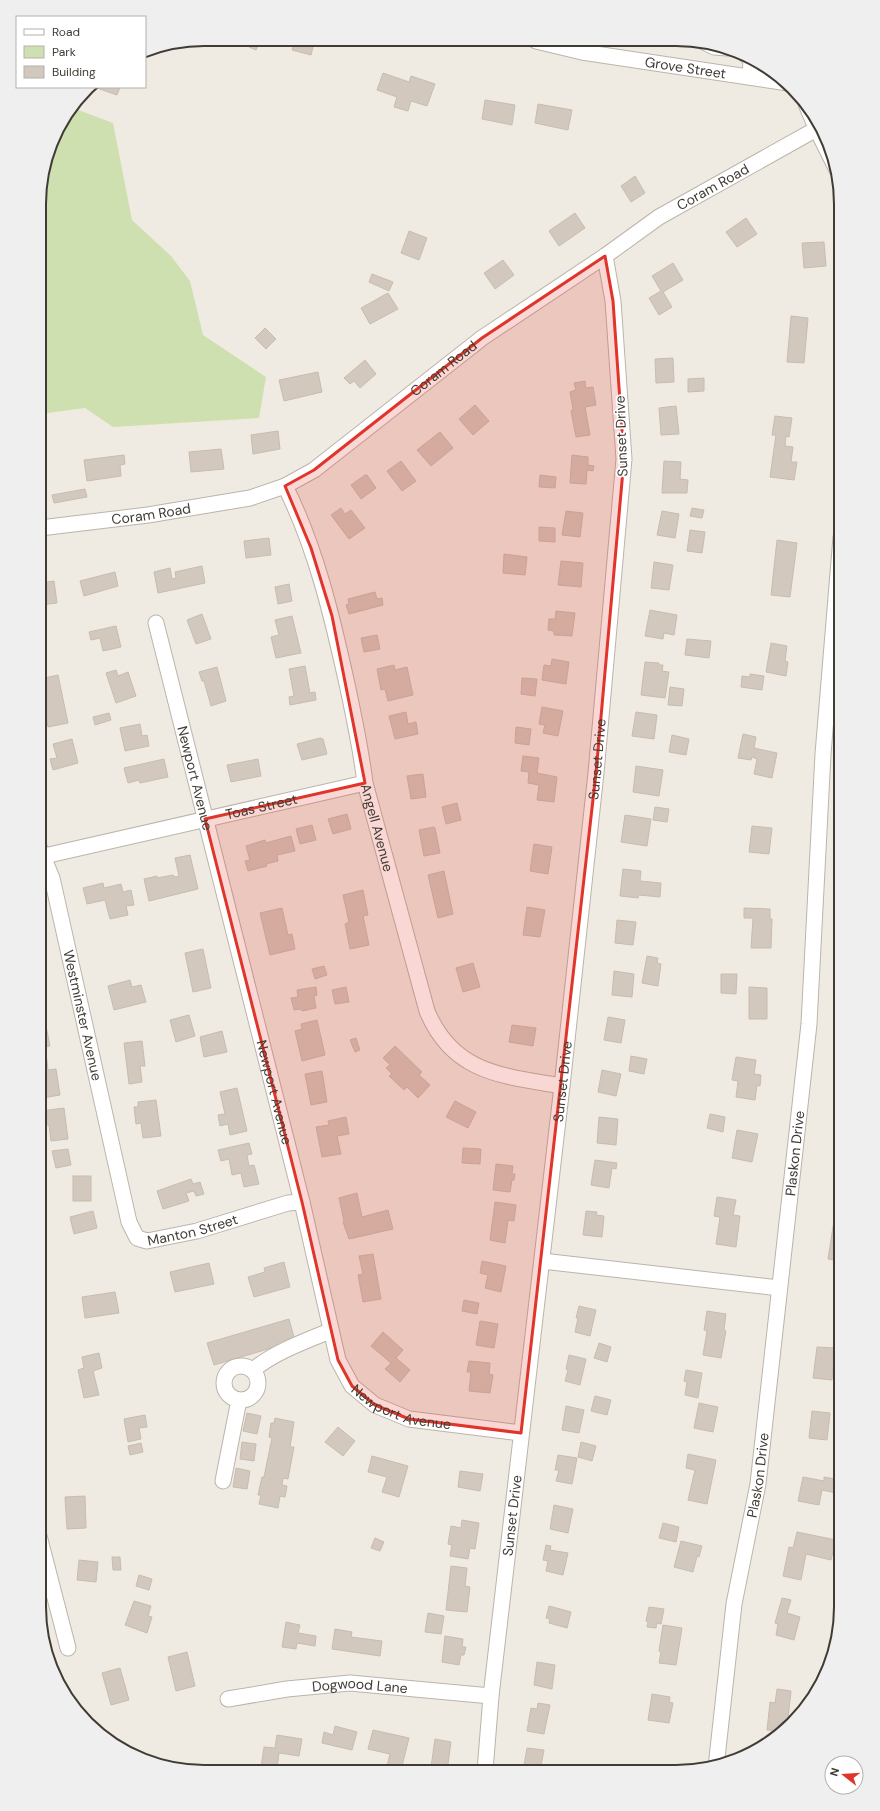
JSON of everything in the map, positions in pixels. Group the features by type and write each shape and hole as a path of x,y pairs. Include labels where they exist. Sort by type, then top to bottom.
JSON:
{"street":[{"name":"Grove Street","path":"557,46 582,52 774,81"},
{"path":"750,77 751,65"},
{"name":"Coram Road","path":"46,527 148,515 242,499 285,486 314,470 482,338 605,256 659,217 816,130"},
{"name":"Sunset Drive","path":"486,1765 492,1696 597,765 624,459 613,301 605,256"},
{"name":"Angell Avenue","path":"285,486 311,548 332,616 362,755 365,783 427,1011 434,1028 444,1041 470,1064 499,1075 562,1086"},
{"name":"Plaskon Drive","path":"717,1760 734,1604 758,1484 809,1024 823,754 834,621"},
{"name":"Newport Avenue","path":"156,623 302,1202 330,1331 338,1360 352,1386 375,1405 409,1419 522,1433"},
{"name":"Toas Street","path":"46,853 365,783"},
{"name":"Westminster Avenue","path":"46,866 52,878 122,1184"},
{"name":"Manton Street","path":"122,1184 132,1230 137,1238 148,1241 197,1231 288,1203 302,1202"},
{"path":"542,1261 779,1288"},
{"path":"253,1370 259,1365 302,1342 330,1331"},
{"path":"239,1366 247,1367 253,1370 258,1379 256,1390 248,1398 239,1400 231,1397 226,1391 224,1383 225,1375 231,1368 239,1366"},
{"path":"223,1481 239,1400"},
{"path":"46,1563 68,1648"},
{"name":"Dogwood Lane","path":"228,1699 286,1689 350,1684 492,1696"}],"highlighted area":[{"path":"605,256 613,301 624,459 596,773 521,1433 409,1419 375,1405 352,1386 338,1360 302,1202 205,819 365,783 332,616 311,548 285,486 314,470 482,338"}],"green space":[{"path":"78,110 113,123 132,220 171,256 190,281 203,335 266,377 259,418 113,427 85,408 46,413 47,183 51,163 58,143 67,125"}],"building":[{"path":"250,46 258,46 256,50"},
{"path":"293,46 313,47 311,55 292,50"},
{"path":"383,73 409,82 411,76 435,84 427,106 411,101 408,111 394,107 397,97 377,90"},
{"path":"97,88 120,88 117,95"},
{"path":"485,100 515,105 512,125 482,119"},
{"path":"538,104 572,110 568,130 535,123"},
{"path":"635,176 645,193 631,202 621,186"},
{"path":"575,213 585,228 559,246 549,231"},
{"path":"746,218 757,234 737,247 726,232"},
{"path":"409,231 427,238 419,260 401,253"},
{"path":"824,242 826,266 804,268 802,243"},
{"path":"503,260 514,275 495,289 484,273"},
{"path":"673,263 683,280 663,292 672,307 659,315 649,298 661,291 652,276"},
{"path":"372,274 393,282 389,291 369,282"},
{"path":"388,293 398,309 370,324 361,308"},
{"path":"791,316 808,318 804,363 787,362"},
{"path":"265,328 276,339 266,349 255,338"},
{"path":"673,358 674,382 656,383 655,359"},
{"path":"365,360 376,374 360,388 354,381 350,384 344,378"},
{"path":"318,372 322,392 284,401 279,380"},
{"path":"704,378 704,391 688,392 688,379"},
{"path":"585,381 586,388 593,387 596,405 585,407 590,435 576,437 571,411 573,409 570,392 576,390 574,383"},
{"path":"475,405 489,421 473,435 459,419"},
{"path":"676,406 679,434 661,435 659,408"},
{"path":"775,416 792,418 789,437 786,436 785,446 793,447 791,462 797,462 794,480 770,477 776,435 772,435"},
{"path":"278,431 280,449 253,454 251,435"},
{"path":"440,432 453,448 431,466 417,450"},
{"path":"221,449 224,469 191,472 189,452"},
{"path":"124,455 125,464 120,465 121,476 87,481 84,460"},
{"path":"572,455 588,457 588,465 594,466 593,471 587,470 586,484 570,483"},
{"path":"401,461 416,481 402,491 387,471"},
{"path":"664,461 681,462 680,479 688,480 687,493 662,493"},
{"path":"367,475 376,488 361,499 351,485"},
{"path":"540,475 556,477 555,488 539,487"},
{"path":"85,489 87,497 54,503 52,495"},
{"path":"341,508 345,514 351,510 365,528 349,539 331,515"},
{"path":"692,508 704,510 702,518 690,516"},
{"path":"566,511 583,513 580,537 562,535"},
{"path":"662,511 679,514 675,538 657,535"},
{"path":"539,527 555,528 555,542 539,541"},
{"path":"690,530 705,532 702,553 687,551"},
{"path":"269,538 271,555 246,558 244,541"},
{"path":"777,540 797,543 790,597 771,595"},
{"path":"504,554 527,557 525,575 503,573"},
{"path":"561,561 583,563 581,587 558,585"},
{"path":"654,562 673,565 669,590 651,588"},
{"path":"202,566 205,583 158,593 154,572 170,568 172,579 176,578 175,572"},
{"path":"115,572 118,586 84,596 80,581"},
{"path":"54,581 57,603 46,604 46,582"},
{"path":"289,584 292,601 278,604 275,587"},
{"path":"375,592 377,599 382,598 383,605 349,614 346,605 349,604 348,599"},
{"path":"650,610 677,615 674,635 664,633 663,639 645,636"},
{"path":"556,611 575,613 572,636 554,635 554,631 548,630 549,619 555,619"},
{"path":"202,614 211,639 196,644 187,620"},
{"path":"292,616 301,653 276,658 271,637 279,635 275,620"},
{"path":"116,626 121,647 103,651 100,638 91,640 89,632"},
{"path":"377,635 380,649 364,652 361,638"},
{"path":"687,639 711,641 709,658 685,655"},
{"path":"771,643 787,646 785,661 788,662 786,676 766,672"},
{"path":"552,659 569,662 566,684 542,680 544,665 551,666"},
{"path":"645,662 659,663 659,665 663,665 662,671 669,672 665,698 641,695"},
{"path":"394,665 395,670 407,667 413,695 388,701 385,689 381,690 377,669"},
{"path":"305,666 310,693 315,692 316,700 290,705 289,697 294,696 289,669"},
{"path":"217,667 226,701 211,706 204,681 202,681 199,672"},
{"path":"116,670 118,676 128,672 136,696 116,703 106,673"},
{"path":"750,674 764,676 762,690 741,687 742,676 750,677"},
{"path":"58,675 68,723 48,727 46,717 46,678"},
{"path":"522,678 537,679 535,696 521,694"},
{"path":"670,687 684,689 682,706 668,705"},
{"path":"542,707 563,711 558,736 543,733 545,725 539,724"},
{"path":"406,712 408,724 416,722 418,734 395,739 389,716"},
{"path":"636,712 657,715 654,739 632,736"},
{"path":"109,713 111,720 95,725 93,717"},
{"path":"140,724 142,736 147,735 149,746 125,751 120,728"},
{"path":"516,727 531,729 529,745 515,743"},
{"path":"743,734 756,737 754,748 777,753 772,778 754,774 757,759 752,757 751,760 738,758"},
{"path":"672,735 689,739 686,755 669,752"},
{"path":"320,738 323,739 327,754 302,760 297,744"},
{"path":"72,739 78,763 53,770 50,759 57,758 53,744"},
{"path":"523,756 539,758 537,773 557,777 554,802 537,800 539,785 528,783 529,772 521,771"},
{"path":"164,759 168,777 140,783 139,780 128,783 124,768"},
{"path":"258,759 261,776 231,782 227,765"},
{"path":"636,766 663,770 659,796 633,792"},
{"path":"423,774 426,797 411,799 407,776"},
{"path":"457,803 461,820 446,824 442,807"},
{"path":"655,807 669,809 667,822 653,820"},
{"path":"347,814 351,829 333,834 328,819"},
{"path":"625,815 651,819 647,846 621,842"},
{"path":"312,825 316,840 300,844 296,829"},
{"path":"752,826 772,828 769,854 749,852"},
{"path":"434,827 440,853 424,856 419,830"},
{"path":"291,836 295,851 277,855 278,861 266,864 267,866 248,871 245,861 250,860 246,846 265,840 266,843"},
{"path":"534,844 552,847 548,874 530,871"},
{"path":"190,855 198,889 149,901 144,879 157,876 157,878 173,875 175,877 179,876 175,858"},
{"path":"623,869 641,871 640,881 661,883 660,897 639,895 638,898 620,896"},
{"path":"444,871 453,914 438,918 428,875"},
{"path":"103,883 104,888 121,884 123,892 131,890 134,905 126,906 128,915 110,919 105,900 87,904 83,888"},
{"path":"363,890 368,915 363,916 369,945 350,949 345,924 349,922 343,895"},
{"path":"527,907 545,910 540,937 523,935"},
{"path":"282,908 288,935 292,934 295,949 270,955 260,913"},
{"path":"744,908 770,909 770,919 772,919 771,948 751,948 753,918 744,918"},
{"path":"617,920 636,922 633,945 615,943"},
{"path":"203,949 211,988 193,992 185,953"},
{"path":"647,956 658,958 657,963 661,964 658,986 642,983"},
{"path":"473,963 480,987 463,992 456,968"},
{"path":"324,966 327,975 315,979 312,969"},
{"path":"614,971 634,974 632,997 612,995"},
{"path":"721,974 737,974 736,994 721,993"},
{"path":"130,980 132,987 141,985 146,1002 114,1010 108,986"},
{"path":"316,987 317,995 314,996 316,1008 302,1011 300,1009 294,1010 291,998 298,997 297,990"},
{"path":"346,987 349,1002 335,1004 332,990"},
{"path":"749,987 767,988 767,1019 749,1019"},
{"path":"189,1015 195,1036 176,1042 170,1020"},
{"path":"608,1017 625,1020 621,1043 604,1040"},
{"path":"317,1020 325,1055 302,1061 295,1031 302,1029 301,1024"},
{"path":"512,1025 536,1028 533,1046 509,1042"},
{"path":"46,1026 50,1046 46,1047"},
{"path":"222,1031 227,1052 204,1057 200,1037"},
{"path":"356,1038 360,1050 355,1052 350,1040"},
{"path":"142,1041 145,1066 140,1066 142,1082 129,1084 124,1043"},
{"path":"395,1046 422,1072 419,1075 430,1085 418,1098 407,1087 404,1090 389,1076 392,1074 386,1068 390,1065 383,1058"},
{"path":"46,1052 48,1070 56,1069 60,1095 46,1097"},
{"path":"631,1056 647,1059 644,1074 629,1071"},
{"path":"736,1057 756,1060 754,1074 761,1075 760,1086 757,1085 755,1100 736,1097 738,1081 732,1080"},
{"path":"602,1070 621,1074 616,1096 598,1092"},
{"path":"322,1071 327,1102 311,1105 305,1074"},
{"path":"237,1088 247,1131 230,1135 228,1124 220,1126 218,1115 225,1114 220,1092"},
{"path":"156,1100 161,1136 143,1138 141,1123 136,1124 134,1107 138,1107 138,1102"},
{"path":"455,1101 476,1112 468,1128 446,1117"},
{"path":"64,1108 68,1139 51,1141 49,1125 46,1125 46,1110"},
{"path":"710,1114 725,1117 723,1132 707,1128"},
{"path":"346,1117 349,1134 337,1136 341,1154 322,1157 316,1127 329,1125 328,1121"},
{"path":"599,1117 618,1119 616,1145 597,1143"},
{"path":"737,1130 758,1134 752,1162 732,1158"},
{"path":"249,1143 252,1154 247,1155 249,1166 254,1165 259,1184 244,1187 241,1173 232,1175 229,1159 221,1161 218,1150"},
{"path":"463,1148 481,1149 480,1164 462,1163"},
{"path":"68,1149 71,1165 56,1168 52,1151"},
{"path":"595,1160 617,1163 616,1169 612,1168 609,1188 591,1185"},
{"path":"496,1164 513,1166 512,1174 515,1174 514,1180 512,1180 510,1192 493,1190"},
{"path":"73,1176 91,1176 91,1201 73,1201"},
{"path":"191,1179 193,1184 200,1182 204,1194 196,1196 194,1191 186,1193 189,1201 163,1209 157,1191"},
{"path":"357,1193 362,1217 388,1210 393,1229 349,1239 343,1222 339,1198"},
{"path":"717,1197 736,1200 733,1215 740,1216 736,1247 716,1244 720,1217 714,1216"},
{"path":"495,1202 516,1205 514,1221 508,1220 505,1243 490,1240"},
{"path":"93,1211 97,1228 74,1234 70,1217"},
{"path":"586,1211 597,1212 596,1215 604,1216 602,1237 583,1235"},
{"path":"834,1220 834,1260 828,1259"},
{"path":"373,1254 381,1299 363,1302 358,1275 363,1274 359,1256"},
{"path":"482,1261 506,1266 501,1292 485,1288 488,1275 480,1273"},
{"path":"284,1262 290,1287 254,1297 248,1277 265,1272 264,1268"},
{"path":"209,1263 214,1284 175,1292 170,1272"},
{"path":"115,1292 119,1313 85,1318 82,1297"},
{"path":"464,1300 479,1303 477,1314 462,1311"},
{"path":"579,1306 596,1310 590,1336 575,1332"},
{"path":"707,1311 726,1314 724,1330 726,1331 721,1358 703,1355 707,1331 704,1330"},
{"path":"289,1319 295,1341 214,1365 207,1343"},
{"path":"480,1321 498,1324 494,1348 476,1345"},
{"path":"383,1332 403,1350 396,1358 410,1370 400,1382 385,1369 391,1363 371,1346"},
{"path":"599,1343 611,1347 607,1362 594,1358"},
{"path":"817,1347 834,1348 832,1380 813,1378"},
{"path":"99,1353 102,1368 93,1371 99,1395 84,1398 78,1370 84,1368 82,1357"},
{"path":"569,1355 586,1359 580,1385 565,1381 568,1370 566,1369"},
{"path":"469,1361 490,1363 489,1374 493,1375 490,1393 469,1391 471,1372 467,1372"},
{"path":"686,1370 702,1373 698,1398 685,1395 687,1382 684,1381"},
{"path":"595,1396 611,1400 607,1415 591,1411"},
{"path":"699,1403 718,1407 713,1432 694,1428"},
{"path":"566,1406 584,1410 579,1433 562,1430"},
{"path":"812,1411 830,1413 827,1440 809,1438"},
{"path":"247,1413 261,1416 257,1434 243,1431"},
{"path":"145,1415 147,1427 139,1428 141,1439 128,1442 124,1419"},
{"path":"275,1418 294,1422 290,1447 294,1447 288,1479 283,1478 282,1485 287,1486 285,1497 280,1496 278,1508 259,1504 261,1495 258,1495 262,1477 264,1477 272,1438 269,1437 271,1423 274,1423"},
{"path":"338,1427 355,1441 343,1456 325,1442"},
{"path":"242,1442 256,1444 254,1461 240,1459"},
{"path":"581,1442 596,1446 592,1461 578,1457"},
{"path":"141,1443 143,1452 130,1455 128,1446"},
{"path":"688,1454 716,1460 707,1504 688,1500 695,1470 686,1468"},
{"path":"558,1455 577,1458 572,1484 556,1481 559,1470 555,1470"},
{"path":"372,1456 408,1466 399,1497 382,1492 387,1477 368,1472"},
{"path":"236,1468 250,1471 247,1489 233,1487"},
{"path":"460,1471 483,1474 480,1491 458,1487"},
{"path":"803,1477 824,1481 824,1477 834,1479 834,1493 822,1490 819,1505 798,1501"},
{"path":"85,1496 86,1528 67,1529 65,1497"},
{"path":"554,1505 573,1509 568,1533 550,1529"},
{"path":"462,1520 479,1523 475,1549 470,1548 468,1559 450,1556 452,1545 448,1544 451,1526 461,1528"},
{"path":"663,1523 679,1527 676,1542 659,1538"},
{"path":"797,1532 834,1540 834,1548 831,1560 806,1554 801,1580 783,1576 789,1547 793,1548"},
{"path":"375,1538 384,1542 380,1551 371,1548"},
{"path":"681,1541 702,1546 699,1557 697,1556 693,1572 674,1567"},
{"path":"546,1545 551,1546 550,1550 568,1553 563,1575 546,1571 548,1561 543,1560"},
{"path":"112,1557 120,1557 121,1570 113,1570"},
{"path":"79,1560 98,1562 96,1582 77,1580"},
{"path":"451,1566 467,1568 465,1586 470,1587 467,1612 446,1610"},
{"path":"139,1575 152,1579 149,1590 136,1586"},
{"path":"782,1598 791,1600 787,1613 800,1617 794,1640 776,1635 778,1624 775,1623"},
{"path":"134,1601 151,1606 148,1616 152,1617 147,1633 125,1625"},
{"path":"549,1606 571,1612 567,1628 549,1623 550,1619 546,1618"},
{"path":"649,1607 664,1609 661,1624 657,1623 656,1628 647,1627 648,1622 646,1621"},
{"path":"428,1613 444,1616 441,1634 425,1632"},
{"path":"286,1622 300,1625 298,1633 316,1636 315,1646 297,1643 296,1649 282,1647"},
{"path":"663,1625 682,1628 676,1665 659,1663 661,1652 659,1651"},
{"path":"335,1629 352,1632 351,1637 382,1641 380,1656 332,1649"},
{"path":"445,1636 463,1639 462,1647 466,1647 464,1655 461,1655 459,1665 442,1662"},
{"path":"187,1652 195,1686 176,1691 168,1657"},
{"path":"537,1662 555,1665 552,1689 534,1685"},
{"path":"120,1668 129,1700 111,1705 102,1673"},
{"path":"777,1689 791,1691 788,1719 774,1730 767,1730 770,1702 775,1703"},
{"path":"652,1694 670,1697 669,1702 673,1703 669,1723 648,1720"},
{"path":"538,1703 550,1705 544,1734 527,1731 531,1708 537,1709"},
{"path":"335,1726 357,1732 352,1750 322,1743 324,1732 333,1735"},
{"path":"373,1730 409,1738 402,1765 387,1765 390,1754 368,1749"},
{"path":"277,1735 302,1739 299,1756 279,1753 278,1765 261,1765 264,1747 275,1748"},
{"path":"435,1739 451,1742 448,1765 431,1765"},
{"path":"527,1748 544,1750 541,1765 524,1765"}]}
